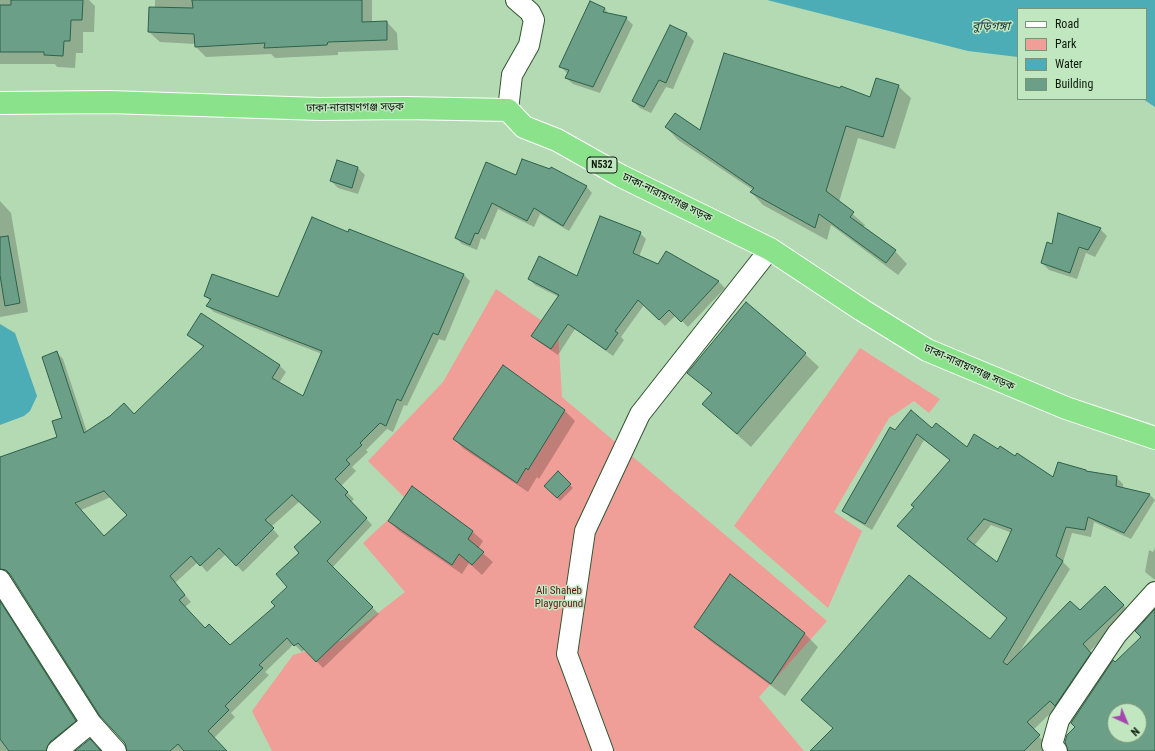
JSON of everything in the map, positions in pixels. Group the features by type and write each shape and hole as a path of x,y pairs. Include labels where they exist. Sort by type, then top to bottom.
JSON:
{"highway":[{"name":"ঢাকা-নারায়ণগঞ্জ সড়ক","path":"0,103 109,102 320,110 405,108 508,110 524,127 557,140 621,176 770,249 862,310 927,350 1066,408 1155,438"}],"street":[{"path":"508,110 512,75 529,44 534,20 530,12 516,0"},
{"path":"603,751 567,654 585,531 640,414 770,249"},
{"path":"0,580 91,723 116,751"},
{"path":"1056,751 1052,745 1059,720 1117,634 1155,592"},
{"path":"57,751 91,723"}],"green space":[{"name":"Ali Shaheb Playground","path":"496,289 558,332 562,397 827,621 759,697 804,751 272,751 252,711 293,655 343,640 405,592 363,543 408,501 368,461 443,382"},
{"path":"860,348 940,399 929,413 914,401 889,418 834,512 862,531 828,608 734,526"}],"water":[{"name":"বুড়িগঙ্গা","path":"767,0 1155,0 1155,107 1144,100 1147,100 1147,8 1017,8 1017,57 968,51"},
{"path":"0,324 15,333 37,396 30,411 24,416 0,425"}],"building":[{"path":"11,0 83,0 82,20 71,20 70,41 64,41 63,56 44,55 44,52 0,52 0,5 11,5"},
{"path":"192,0 362,0 362,22 387,21 387,40 328,42 327,45 264,48 265,43 195,47 194,34 148,32 149,7 193,8"},
{"path":"590,1 605,8 603,12 627,17 593,87 565,78 569,70 559,67"},
{"path":"670,25 687,33 666,83 659,80 644,107 632,101"},
{"path":"724,53 840,88 841,86 870,97 876,78 899,85 883,137 846,126 826,191 854,212 850,217 896,250 886,263 819,214 815,228 750,192 754,188 665,127 675,113 700,130"},
{"path":"522,159 550,169 551,167 587,186 563,226 534,208 527,221 492,203 478,234 475,233 470,245 455,238 486,162 516,175"},
{"path":"337,160 358,167 352,188 330,181"},
{"path":"1058,213 1101,228 1088,250 1079,247 1070,273 1041,263 1047,242 1052,244"},
{"path":"600,216 641,232 633,253 658,264 666,251 719,281 681,322 669,310 659,320 638,300 615,331 618,333 606,350 568,324 551,349 531,336 559,295 528,279 539,256 577,276"},
{"path":"312,217 348,232 349,229 464,274 438,335 433,333 401,401 397,399 386,426 380,423 360,443 362,445 346,460 350,464 335,479 348,492 345,495 367,518 327,561 373,607 316,662 298,643 294,646 287,638 259,665 263,668 225,706 229,710 208,731 227,751 184,751 178,744 170,751 127,751 125,743 100,716 10,574 6,570 0,569 0,457 57,437 52,421 62,418 42,357 57,351 84,433 110,416 124,403 134,414 204,346 187,335 201,313 280,365 272,378 303,396 322,351 206,306 211,299 204,296 212,274 278,297","holes":["104,491 127,515 104,536 75,503","292,495 321,522 294,547 299,553 276,574 287,587 271,602 275,606 230,645 209,624 205,628 179,600 185,595 170,576 191,556 200,566 219,548 236,566 274,528 265,520"]},
{"path":"8,236 20,303 5,306 0,275 0,237"},
{"path":"746,302 806,353 737,434 702,404 712,393 687,373"},
{"path":"503,365 565,410 528,470 526,468 517,483 453,439"},
{"path":"911,410 932,428 936,423 967,447 974,434 998,449 1000,446 1015,456 1017,453 1053,477 1058,462 1086,471 1117,476 1116,486 1150,494 1124,533 1088,517 1085,530 1066,527 1056,556 1063,561 1003,662 1007,665 1070,601 1080,610 1105,586 1124,605 1083,644 1091,653 1055,706 1050,701 1027,722 1040,735 1024,751 810,751 833,728 801,700 909,575 990,639 1007,618 897,526 914,507 911,505 950,460 917,434 865,524 842,511 890,427 895,430","holes":["984,519 1012,529 997,562 967,539"]},
{"path":"558,471 571,484 557,498 544,486"},
{"path":"412,486 473,531 468,539 484,552 472,565 459,554 452,565 388,521"},
{"path":"730,574 805,633 771,684 694,627"},
{"path":"0,601 76,721 50,742 46,751 9,751 0,739"},
{"path":"1155,609 1155,751 1068,751 1065,742 1067,735 1075,727 1071,723 1113,660 1115,662 1141,637 1135,631"},
{"path":"90,739 101,751 75,751"}]}
